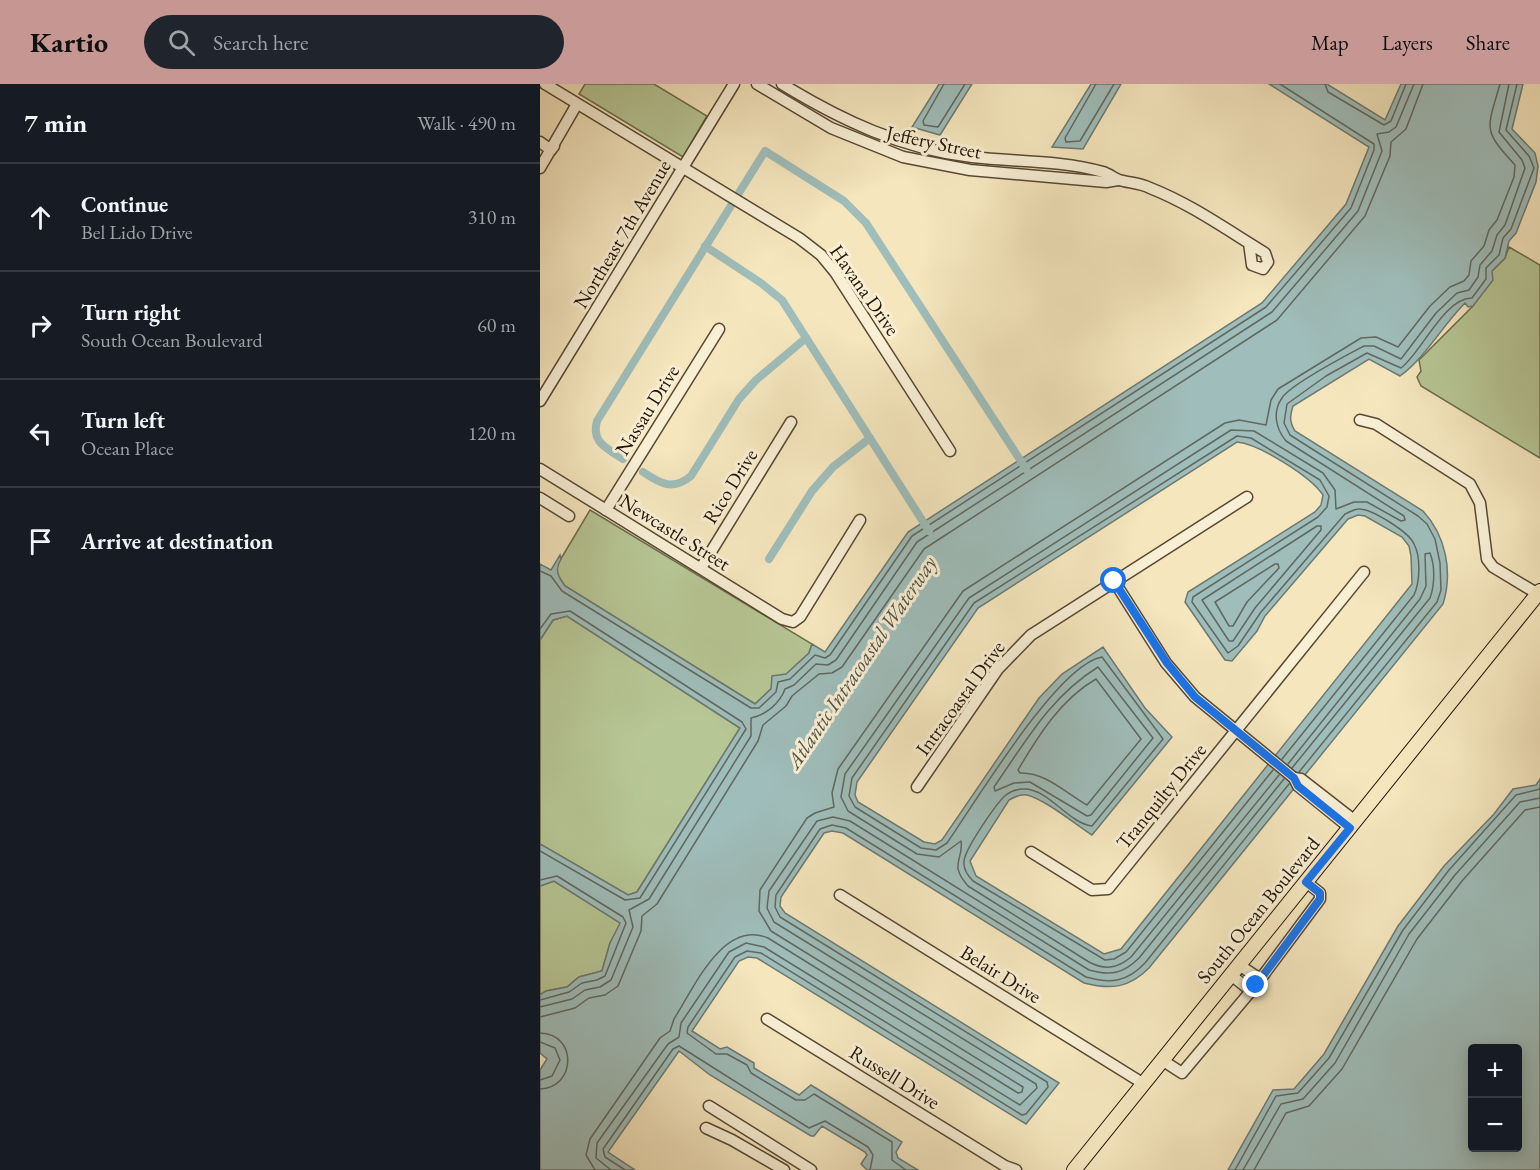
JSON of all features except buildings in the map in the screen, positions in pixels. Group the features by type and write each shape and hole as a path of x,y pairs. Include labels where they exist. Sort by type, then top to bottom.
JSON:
{"main road":[{"name":"South Ocean Boulevard","path":"1074,1170 1539,593"}],"street":[{"name":"Havana Drive","path":"545,84 811,246 831,266 950,451"},
{"name":"Northeast 7th Avenue","path":"540,401 734,84"},
{"name":"Jeffery Street","path":"757,84 848,136 903,157 946,167 1106,182 1119,180"},
{"name":"Jeffery Street","path":"782,84 853,124 934,151 1104,172 1119,180 1149,187 1173,198 1249,243"},
{"path":"540,168 577,104"},
{"path":"848,136 853,124"},
{"path":"540,142 551,150"},
{"name":"Nassau Drive","path":"606,510 719,329"},
{"path":"1360,420 1376,424 1470,484 1480,503 1487,559 1493,567 1539,593"},
{"name":"Rico Drive","path":"700,568 791,422"},
{"name":"Newcastle Street","path":"540,470 782,619 793,622 800,617 860,520"},
{"name":"Intracoastal Drive","path":"918,787 1011,654 1042,627 1247,496"},
{"path":"540,498 569,516"},
{"name":"Tranquilty Drive","path":"1031,852 1092,890 1108,889 1364,572"},
{"path":"1114,581 1180,680 1211,712 1352,824"},
{"path":"1162,1060 1182,1073 1251,992 1320,899 1320,893 1306,882"},
{"name":"Belair Drive","path":"840,895 1144,1083"},
{"path":"1235,970 1260,979"},
{"path":"1235,970 1251,992"},
{"name":"Russell Drive","path":"766,1019 1010,1169"},
{"path":"710,1106 811,1170"},
{"path":"706,1128 784,1170"}],"green space":[{"path":"585,84 654,84 707,116 683,157 579,94"},
{"path":"1509,247 1540,265 1540,458 1421,386 1417,377 1421,371 1419,360 1473,306 1492,271 1505,258"},
{"path":"590,510 812,644 809,653 755,704 565,586 558,576 556,567"},
{"path":"567,616 740,728 637,892 628,895 540,844 540,640 553,620"},
{"path":"554,881 621,923 610,943 602,971 579,977 567,987 546,991 540,995 540,886"}],"water":[{"path":"939,84 972,84 940,135 912,127"},
{"path":"1091,84 1121,84 1083,149 1052,147"},
{"name":"Atlantic Intracoastal Waterway","path":"1269,84 1327,84 1385,120 1401,84 1523,84 1512,129 1535,153 1538,166 1536,182 1516,233 1509,241 1505,258 1492,271 1493,280 1473,306 1468,307 1465,303 1418,360 1400,376 1369,359 1293,406 1291,416 1295,431 1423,511 1437,532 1445,555 1447,579 1443,604 1149,968 1134,980 1111,987 1084,983 843,833 832,831 824,833 781,897 780,906 785,913 1059,1083 1026,1124 757,958 748,957 739,961 692,1031 720,1049 727,1047 754,1063 754,1068 799,1095 811,1085 902,1142 896,1152 898,1158 918,1170 867,1170 861,1164 867,1155 865,1152 822,1126 814,1136 811,1136 710,1075 679,1051 608,1152 635,1170 540,1170 540,1070 547,1059 540,1053 540,995 546,991 567,987 579,977 602,971 610,943 620,923 554,881 540,886 540,844 628,895 637,892 740,728 567,616 553,620 540,640 540,564 551,570 560,555 558,572 565,586 755,704 771,689 772,676 786,674 809,653 812,644 825,652 908,532 1262,303 1346,204 1369,147","holes":["1237,442 1258,448 1296,470 1323,495 1321,505 1315,512 1188,592 1185,602 1225,660 1232,661 1257,631 1265,616 1348,519 1358,515 1365,516 1402,537 1409,546 1412,584 1121,949 1104,954 976,876 970,861 1009,800 1020,795 1027,795 1043,802 1092,835 1172,737 1145,708 1103,647 1062,674 1039,698 942,840 935,844 924,842 858,802 855,795 857,782 978,608"]},
{"path":"1540,779 1540,1170 1228,1170 1273,1090 1294,1089 1324,1054 1398,926 1444,866 1494,814 1513,789 1536,785"}],"waterway":[{"path":"623,459 598,440 597,421 765,151 844,201 866,223 1026,469"},
{"path":"705,246 761,283 782,300 929,531"},
{"path":"643,472 667,484 685,481 691,476 739,399 756,380 806,338"},
{"path":"769,559 812,491 833,467 870,438"}],"route":[{"path":"1114,581 1167,663 1195,697 1294,778 1298,786 1350,828 1306,882 1320,893 1320,899 1256,985"}]}
